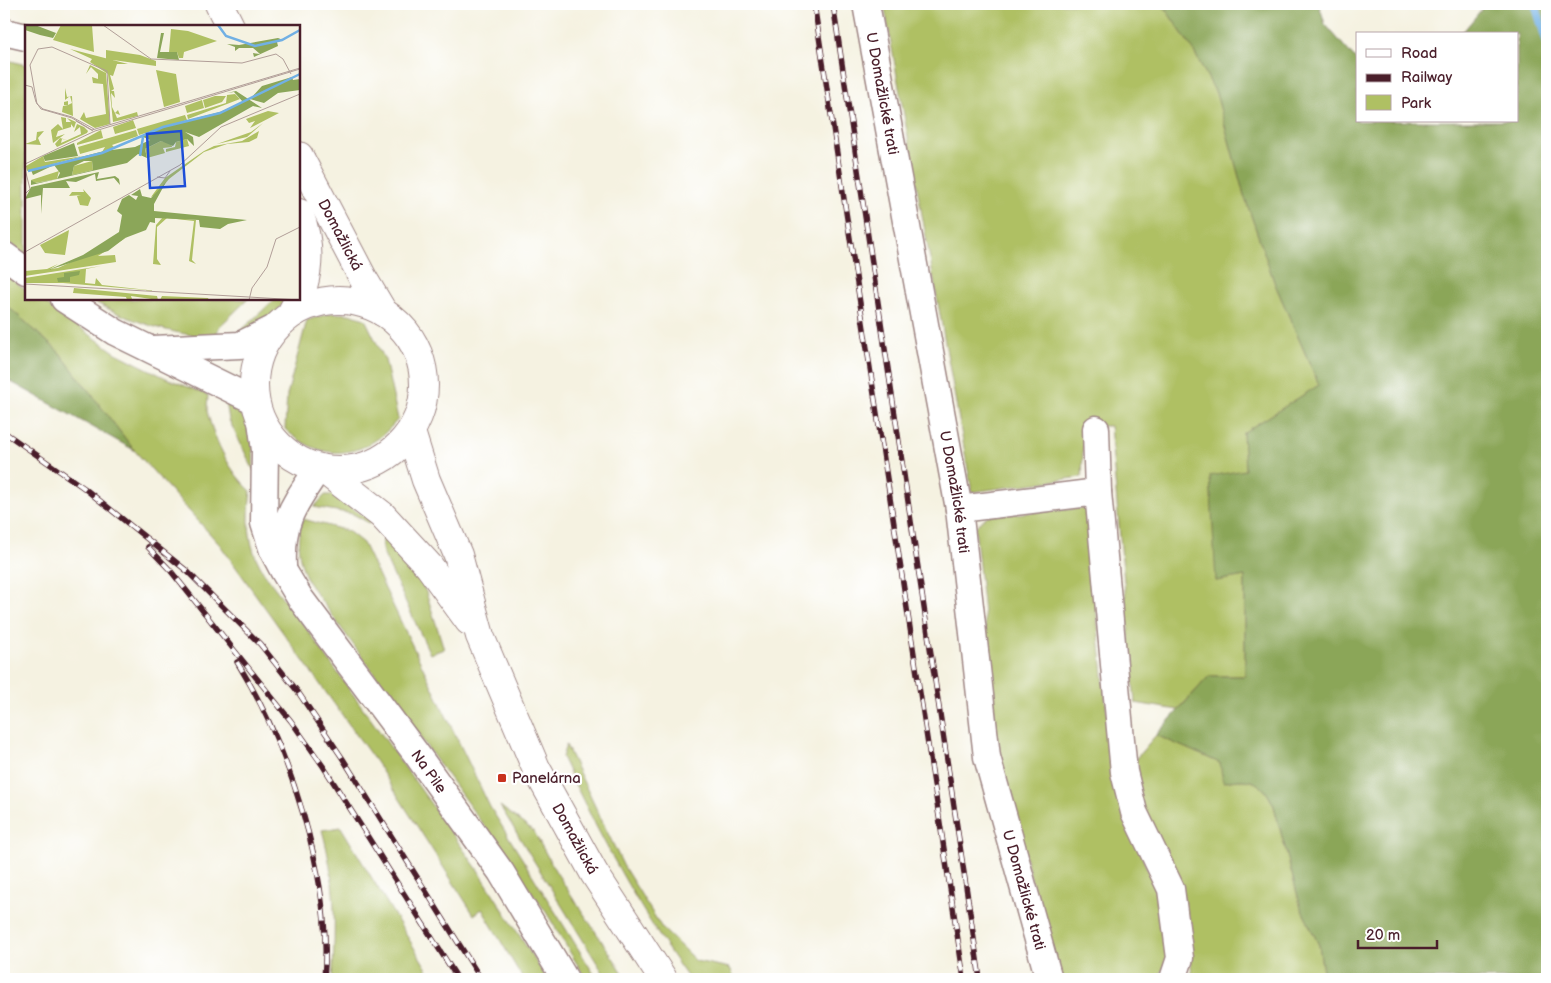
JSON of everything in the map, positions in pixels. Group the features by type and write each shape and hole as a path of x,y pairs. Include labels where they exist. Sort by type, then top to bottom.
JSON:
{"main road":[{"path":"219,4 230,25"},
{"name":"Domažlická","path":"300,158 364,280 383,312"},
{"name":"Domažlická","path":"300,216 306,236 308,268 300,298"},
{"name":"Domažlická","path":"284,321 309,305 327,300 346,300 365,304 383,312 406,332 421,361 424,397 419,415 411,432 398,447 382,459 364,467 351,470 321,469 300,462 284,451 271,437 258,411 254,381 257,362 264,343 284,321 299,300"},
{"name":"Domažlická","path":"411,432 426,480 458,554 480,636 536,768 594,873 663,979"},
{"name":"Domažlická","path":"321,469 382,515 429,566 480,636"}],"street":[{"name":"U Domažlické trati","path":"866,4 959,509 987,757 1049,979"},
{"path":"4,32 25,37"},
{"path":"4,255 25,270"},
{"path":"65,300 90,318 150,349 258,411"},
{"path":"150,349 240,345 284,321"},
{"name":"Na Pile","path":"258,411 265,450 263,486 264,523 273,551 283,570 300,598 502,872 565,979"},
{"path":"1096,429 1098,492 1124,772 1134,812 1172,889 1180,958 1173,979"},
{"path":"283,570 282,539 288,516 321,469"},
{"path":"959,509 1098,492"}],"green space":[{"path":"884,4 1162,4 1192,48 1216,93 1244,195 1275,284 1319,385 1243,433 1246,470 1216,581 1245,576 1245,676 1209,676 1178,710 1135,703 1110,426 1084,426 1082,477 972,492"},
{"path":"1162,4 1319,4 1325,24 1356,60 1356,122 1518,122 1518,32 1463,32 1481,10 1482,4 1547,4 1547,979 1324,979 1319,945 1301,908 1270,797 1254,782 1241,780 1223,782 1220,763 1156,735 1209,676 1245,676 1245,576 1216,581 1210,476 1245,470 1243,433 1319,385 1275,284 1244,195 1216,93 1192,48"},
{"path":"4,59 25,65 25,254 4,239"},
{"path":"4,273 25,289 25,300 40,300 116,353 166,378 208,395 207,413 219,446 236,475 251,491 249,530 252,545 263,572 296,614 478,870 547,979 523,979 482,909 474,915 376,762 220,545 134,450 59,352 4,303"},
{"path":"92,300 247,300 219,327 216,337 183,334 150,326"},
{"path":"274,300 286,300 271,318 234,337"},
{"path":"4,303 59,352 134,450 4,378"},
{"path":"332,313 349,314 365,319 385,360 398,419 386,432 372,442 358,449 344,452 329,452 314,448 299,440 285,429 287,395 307,320"},
{"path":"226,401 236,409 248,424 252,440 254,471 229,420"},
{"path":"325,495 332,495 372,521 369,523 353,514 314,507"},
{"path":"1086,508 1115,792 1155,888 1171,954 1159,977 1148,979 1058,979 999,758 975,527 987,516"},
{"path":"303,519 348,531 363,543 490,807 597,979 586,979 546,912 308,582 302,566 298,543"},
{"path":"386,534 415,570 426,592 444,649 430,654 383,553 382,543"},
{"path":"1156,735 1220,763 1224,782 1242,780 1255,782 1270,797 1301,908 1319,945 1324,979 1193,979 1186,932 1136,791 1132,763"},
{"path":"566,745 624,867 662,928 696,961 730,968 735,979 689,979 670,953 636,899 590,815 562,757"},
{"path":"500,806 534,832 556,872 627,979 607,979"},
{"path":"341,827 433,979 332,979 334,904 327,848 322,830"}],"waterway":[{"path":"1535,4 1547,43"}],"railway":[{"path":"814,4 964,979"},
{"path":"833,4 980,979"},
{"path":"4,432 84,488 187,571 260,644 298,692 343,759 481,979"},
{"path":"148,547 170,570 291,721 323,766 458,979"},
{"path":"237,662 274,733 290,773 303,815 314,857 322,900 325,940 324,979"}],"place":[{"name":"Panelárna","path":"502,778"}]}
